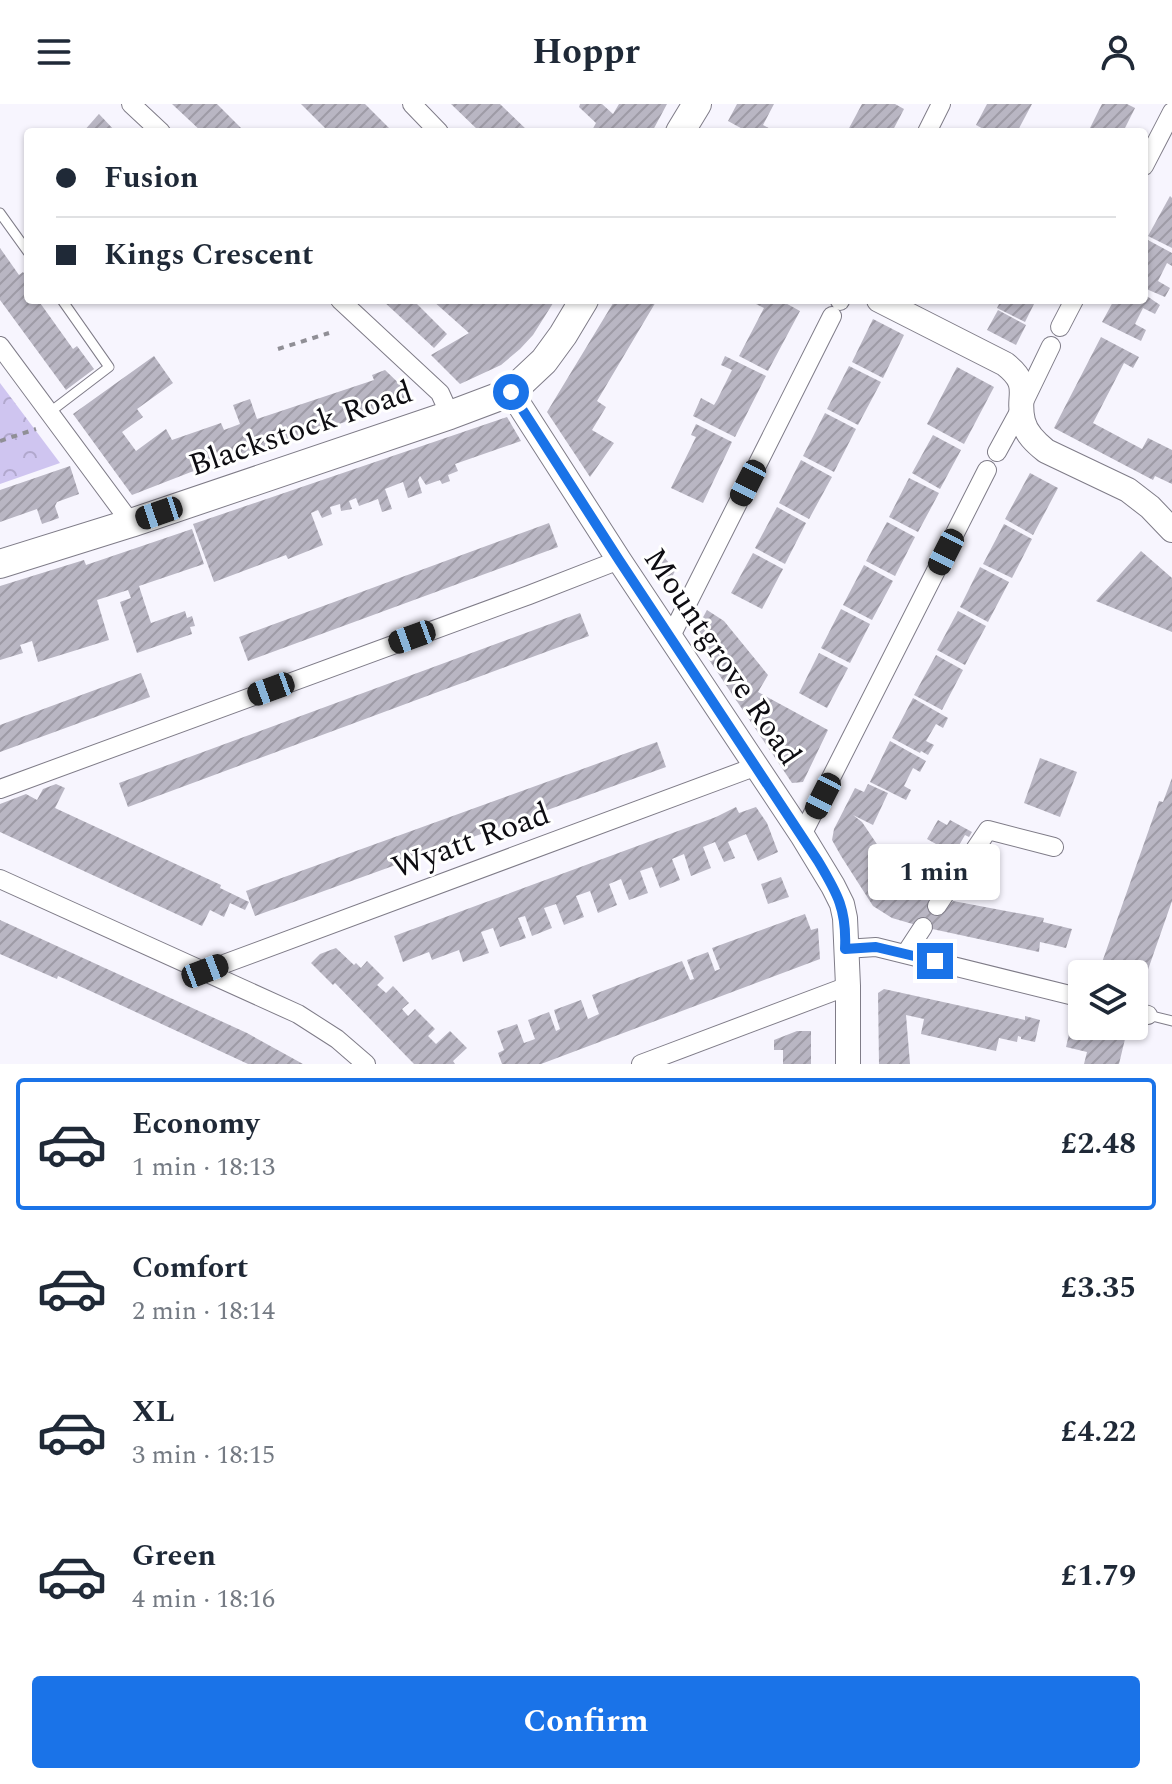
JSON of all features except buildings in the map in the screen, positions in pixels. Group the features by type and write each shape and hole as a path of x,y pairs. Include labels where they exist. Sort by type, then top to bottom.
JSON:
{"main road":[{"name":"Blackstock Road","path":"0,564 131,523 511,392 544,361 582,304"}],"street":[{"path":"131,104 157,128"},
{"path":"412,104 435,128"},
{"path":"929,128 941,104"},
{"path":"1148,158 1172,112"},
{"path":"344,304 440,393 450,415"},
{"path":"887,304 1005,364 1015,372 1021,383 1023,421 1036,444 1128,490 1172,530"},
{"path":"1060,327 1072,304"},
{"path":"671,636 837,305"},
{"path":"0,346 131,523"},
{"path":"997,452 1051,346"},
{"name":"Mountgrove Road","path":"511,392 833,886 845,918 848,1064"},
{"path":"802,835 987,470"},
{"path":"0,789 619,560"},
{"name":"Wyatt Road","path":"205,971 757,766"},
{"path":"937,906 988,830 1054,847"},
{"path":"0,879 205,971 316,1025 366,1064"},
{"path":"906,953 923,927"},
{"path":"845,949 876,947 906,953 1068,994"},
{"path":"641,1064 848,986"}],"lane":[{"path":"0,213 24,246"},
{"path":"53,417 109,367 65,304"},
{"path":"1051,346 1060,327"},
{"path":"987,470 997,452"},
{"path":"1148,1015 1172,1021"}],"path":[{"path":"278,349 329,333"},
{"path":"0,441 53,417"}],"green space":[{"path":"0,383 60,463 0,484"}],"route":[{"path":"511,392 833,886 845,918 845,949 876,947 935,961"}]}
